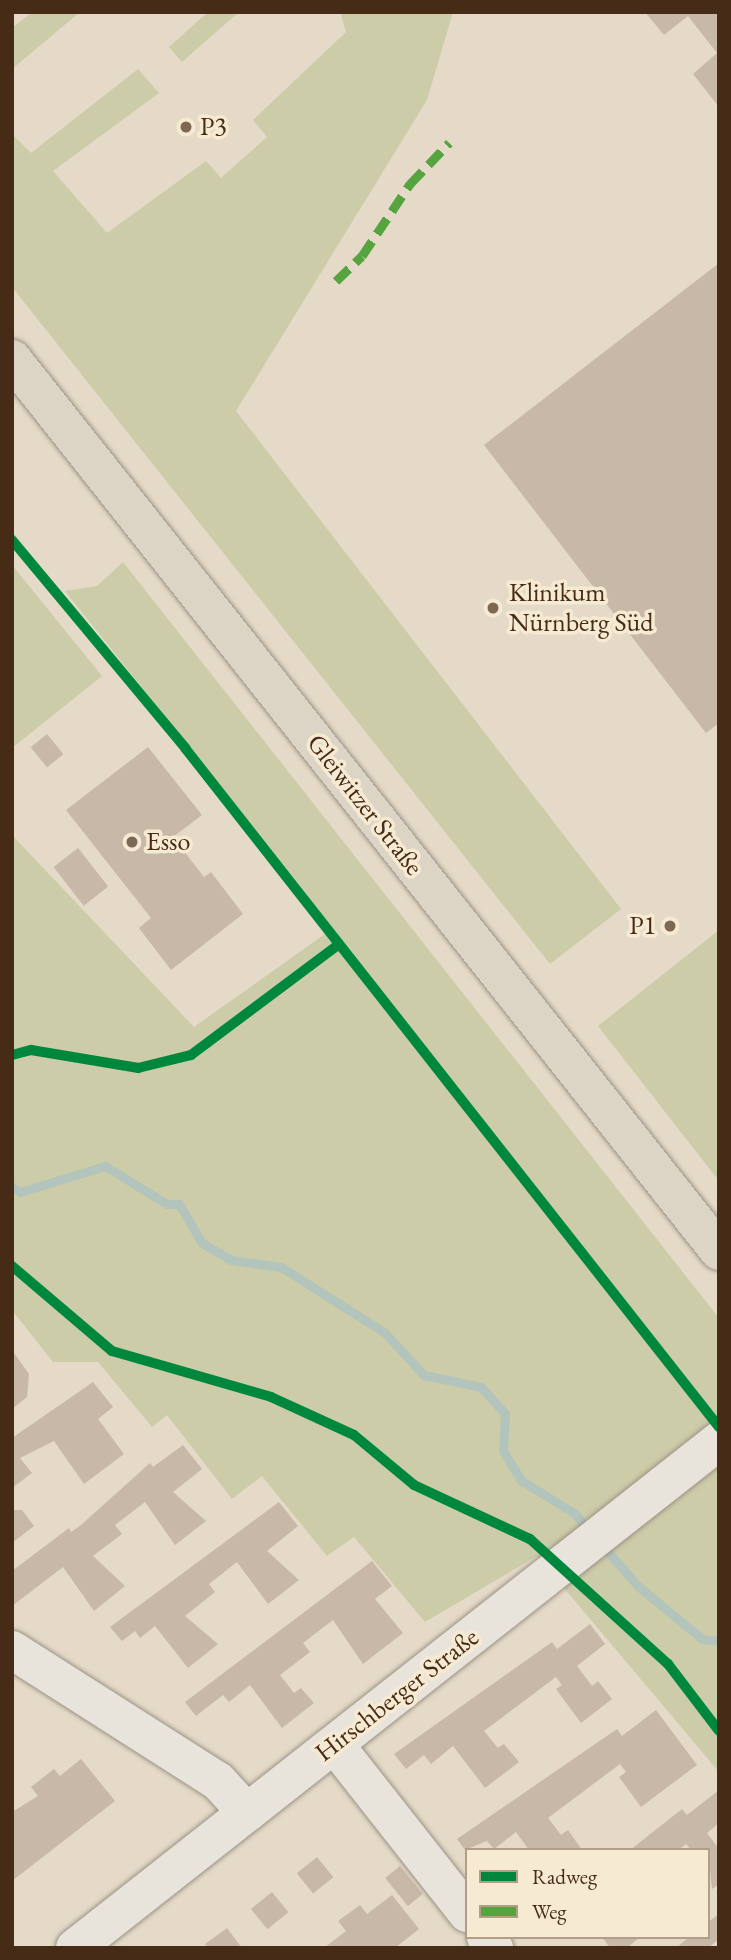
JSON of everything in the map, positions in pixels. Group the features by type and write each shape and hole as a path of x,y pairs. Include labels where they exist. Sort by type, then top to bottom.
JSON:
{"main road":[{"name":"Gleiwitzer Straße","path":"12,359 719,1251"}],"street":[{"name":"Hirschberger Straße","path":"75,1948 719,1441"},
{"path":"12,1650 218,1781 247,1813"},
{"path":"335,1745 465,1910"}],"green space":[{"path":"32,12 80,12 12,69 12,28"},
{"path":"208,12 239,12 182,62 169,47"},
{"path":"340,12 453,12 427,100 236,411 621,909 550,964 12,287 12,134 31,153 138,69 159,93 53,171 107,233 206,161 221,178 267,137 253,120 346,32"},
{"path":"123,562 719,1318 719,1772 537,1556 425,1622 354,1537 327,1556 262,1476 232,1499 167,1415 152,1427 98,1362 53,1362 12,1310 12,835 194,1027 325,934 306,893 65,591 97,586"},
{"path":"12,565 102,676 12,748"},
{"path":"719,930 719,1181 598,1026"}],"building":[{"path":"645,12 719,12 719,107 693,74 717,53 688,16 664,35"},
{"path":"719,263 719,723 706,733 484,445"},
{"path":"47,734 63,754 47,767 31,747"},
{"path":"148,747 202,815 173,837 204,877 211,872 243,914 171,970 139,928 151,918 66,810"},
{"path":"78,848 108,887 84,906 54,867"},
{"path":"12,1350 29,1374 27,1397 12,1409"},
{"path":"93,1382 113,1407 98,1419 124,1454 84,1484 54,1441 20,1458 32,1473 12,1488 12,1438"},
{"path":"183,1445 202,1469 173,1492 206,1521 175,1545 145,1502 115,1525 122,1534 93,1556 125,1586 94,1611 63,1567 12,1606 12,1571 69,1528 71,1532 81,1525 150,1463 153,1467"},
{"path":"279,1502 298,1526 267,1551 299,1580 268,1604 237,1562 209,1584 215,1592 185,1616 218,1644 188,1668 155,1626 140,1638 135,1631 122,1641 110,1627"},
{"path":"12,1510 22,1510 34,1526 12,1543"},
{"path":"372,1561 392,1586 375,1599 403,1633 363,1664 333,1620 303,1643 310,1652 280,1675 294,1693 301,1688 314,1703 282,1728 250,1685 229,1702 223,1695 196,1716 185,1702"},
{"path":"590,1624 605,1644 577,1666 592,1686 598,1681 612,1699 581,1723 556,1689 562,1685 556,1677 484,1731 498,1748 504,1744 519,1762 485,1788 453,1746 431,1764 424,1755 406,1769 394,1754 552,1642 557,1649"},
{"path":"656,1710 697,1765 641,1807 619,1777 626,1772 620,1764 548,1818 561,1835 568,1830 581,1848 528,1848 516,1832 495,1848 487,1841 465,1850 457,1839 617,1729 622,1736"},
{"path":"81,1759 115,1801 12,1881 12,1812 38,1796 31,1787 54,1769 60,1776"},
{"path":"719,1790 719,1823 707,1833 719,1849 719,1884 712,1889 710,1848 689,1848 686,1844 681,1848 633,1848 682,1809 687,1815"},
{"path":"317,1857 333,1877 313,1894 297,1873"},
{"path":"400,1866 423,1894 408,1906 385,1878"},
{"path":"272,1892 288,1912 267,1929 251,1909"},
{"path":"392,1895 419,1929 395,1948 324,1948 346,1931 338,1921 360,1905 367,1914"},
{"path":"719,1914 719,1939 708,1948 676,1948 687,1939 710,1939 710,1921"},
{"path":"227,1928 242,1948 208,1948 205,1944"},
{"path":"603,1939 638,1939 627,1948 610,1948"}],"waterway":[{"path":"12,1187 20,1192 105,1166 167,1204 179,1204 202,1243 231,1260 281,1267 384,1332 424,1375 481,1387 505,1414 503,1451 522,1481 574,1513 590,1531"},
{"path":"601,1544 638,1586 702,1639 719,1641"}],"marked path":[{"path":"336,281 362,256 410,184 449,143"}],"cycle path":[{"path":"12,540 185,748 719,1427"},
{"path":"12,1055 31,1050 138,1068 191,1055 338,945"},
{"path":"12,1266 112,1351 271,1397 354,1435 414,1485 530,1539 668,1664 719,1731"}],"place":[{"name":"P3","path":"186,127"},
{"name":"Klinikum Nürnberg Süd","path":"493,608"},
{"name":"Esso","path":"132,842"},
{"name":"P1","path":"670,926"}]}
